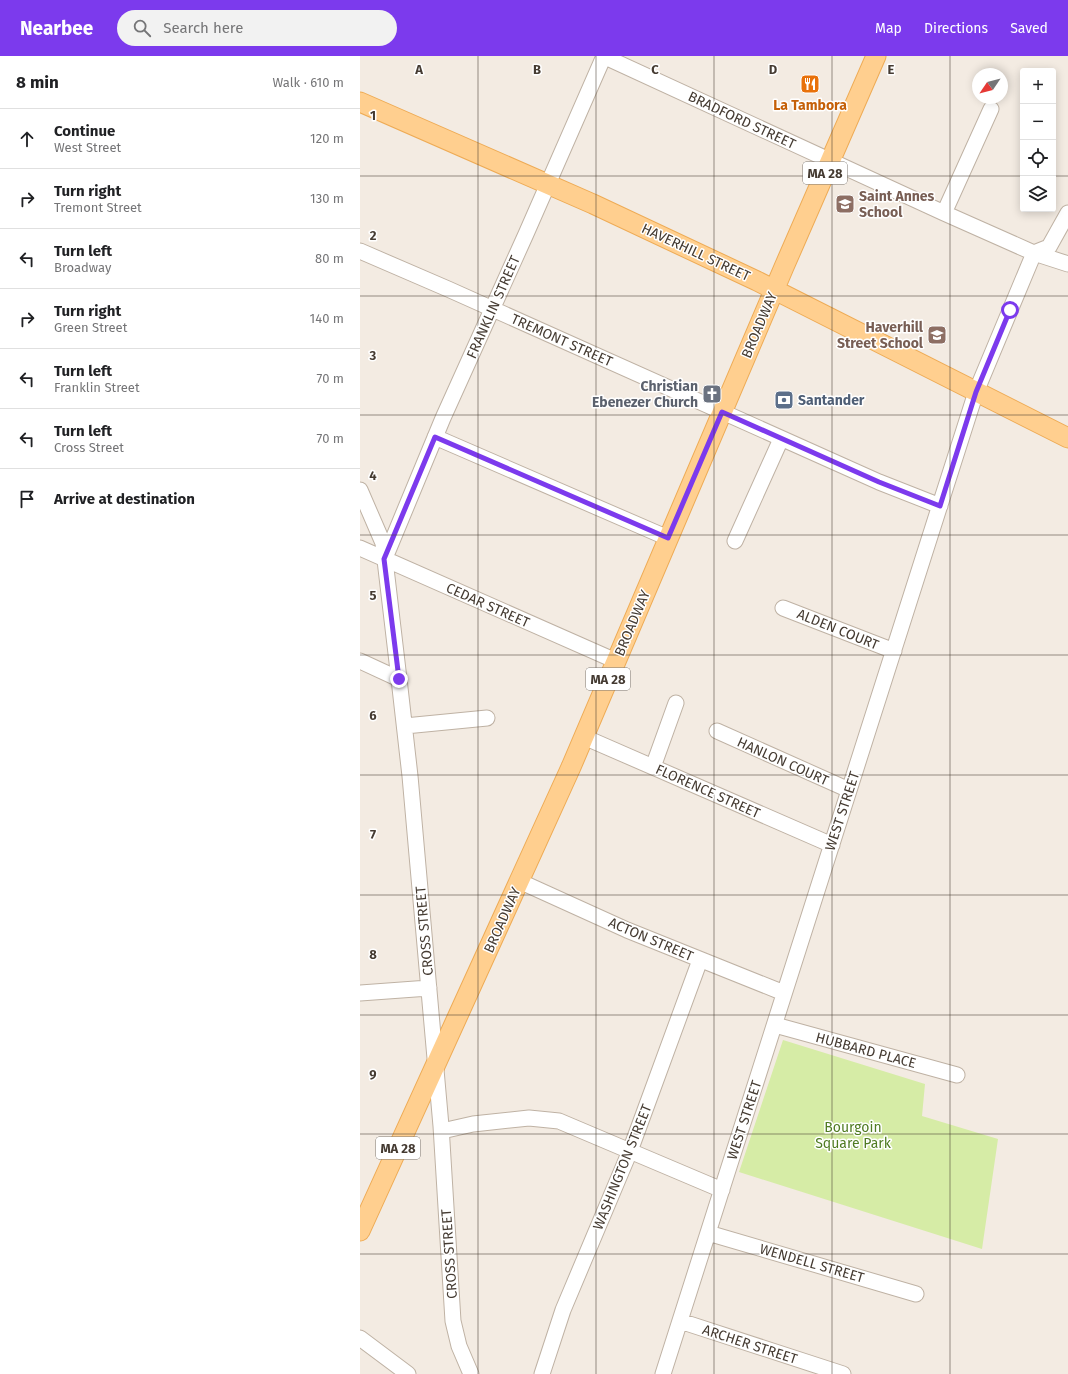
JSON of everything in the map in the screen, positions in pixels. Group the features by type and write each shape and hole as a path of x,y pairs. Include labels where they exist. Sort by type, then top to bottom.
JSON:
{"main road":[{"name":"BROADWAY","path":"360,1231 584,737 774,290 876,56"},
{"name":"HAVERHILL STREET","path":"360,102 593,204 774,290 1068,438"}],"street":[{"name":"BRADFORD STREET","path":"604,56 944,213 1034,253 1068,264"},
{"name":"FRANKLIN STREET","path":"384,559 435,437 604,56"},
{"path":"944,213 991,109"},
{"path":"1034,253 1049,247 1068,213"},
{"name":"TREMONT STREET","path":"360,251 879,482 940,506"},
{"name":"WEST STREET","path":"663,1374 976,392 1034,253"},
{"path":"435,437 668,538"},
{"path":"735,541 781,438"},
{"name":"CROSS STREET","path":"360,490 383,543 405,726 442,1131 453,1321 459,1346 471,1374"},
{"name":"CEDAR STREET","path":"360,548 616,661"},
{"name":"ALDEN COURT","path":"783,608 894,651"},
{"path":"360,661 399,679"},
{"path":"652,767 676,703"},
{"path":"405,726 487,718"},
{"name":"HANLON COURT","path":"717,731 849,790"},
{"name":"FLORENCE STREET","path":"584,737 832,845"},
{"name":"ACTON STREET","path":"520,881 627,930 784,993"},
{"name":"WASHINGTON STREET","path":"542,1374 563,1310 630,1151 700,960"},
{"path":"360,993 429,988"},
{"name":"HUBBARD PLACE","path":"775,1025 957,1075"},
{"path":"442,1131 473,1124 529,1118 559,1121 722,1190"},
{"name":"WENDELL STREET","path":"708,1233 916,1294"},
{"name":"ARCHER STREET","path":"680,1321 843,1374"},
{"path":"360,1338 408,1374"}],"green space":[{"name":"Bourgoin Square Park","path":"783,1040 925,1084 922,1116 998,1139 982,1249 739,1172"}],"place":[{"name":"La Tambora","path":"810,84"},
{"name":"Saint Annes School","path":"845,204"},
{"name":"Haverhill Street School","path":"937,335"},
{"name":"Christian Ebenezer Church","path":"712,394"},
{"name":"Santander","path":"784,400"}],"route":[{"path":"399,679 384,559 435,437 668,538 722,412 879,482 940,506 976,392 1010,310"}]}
